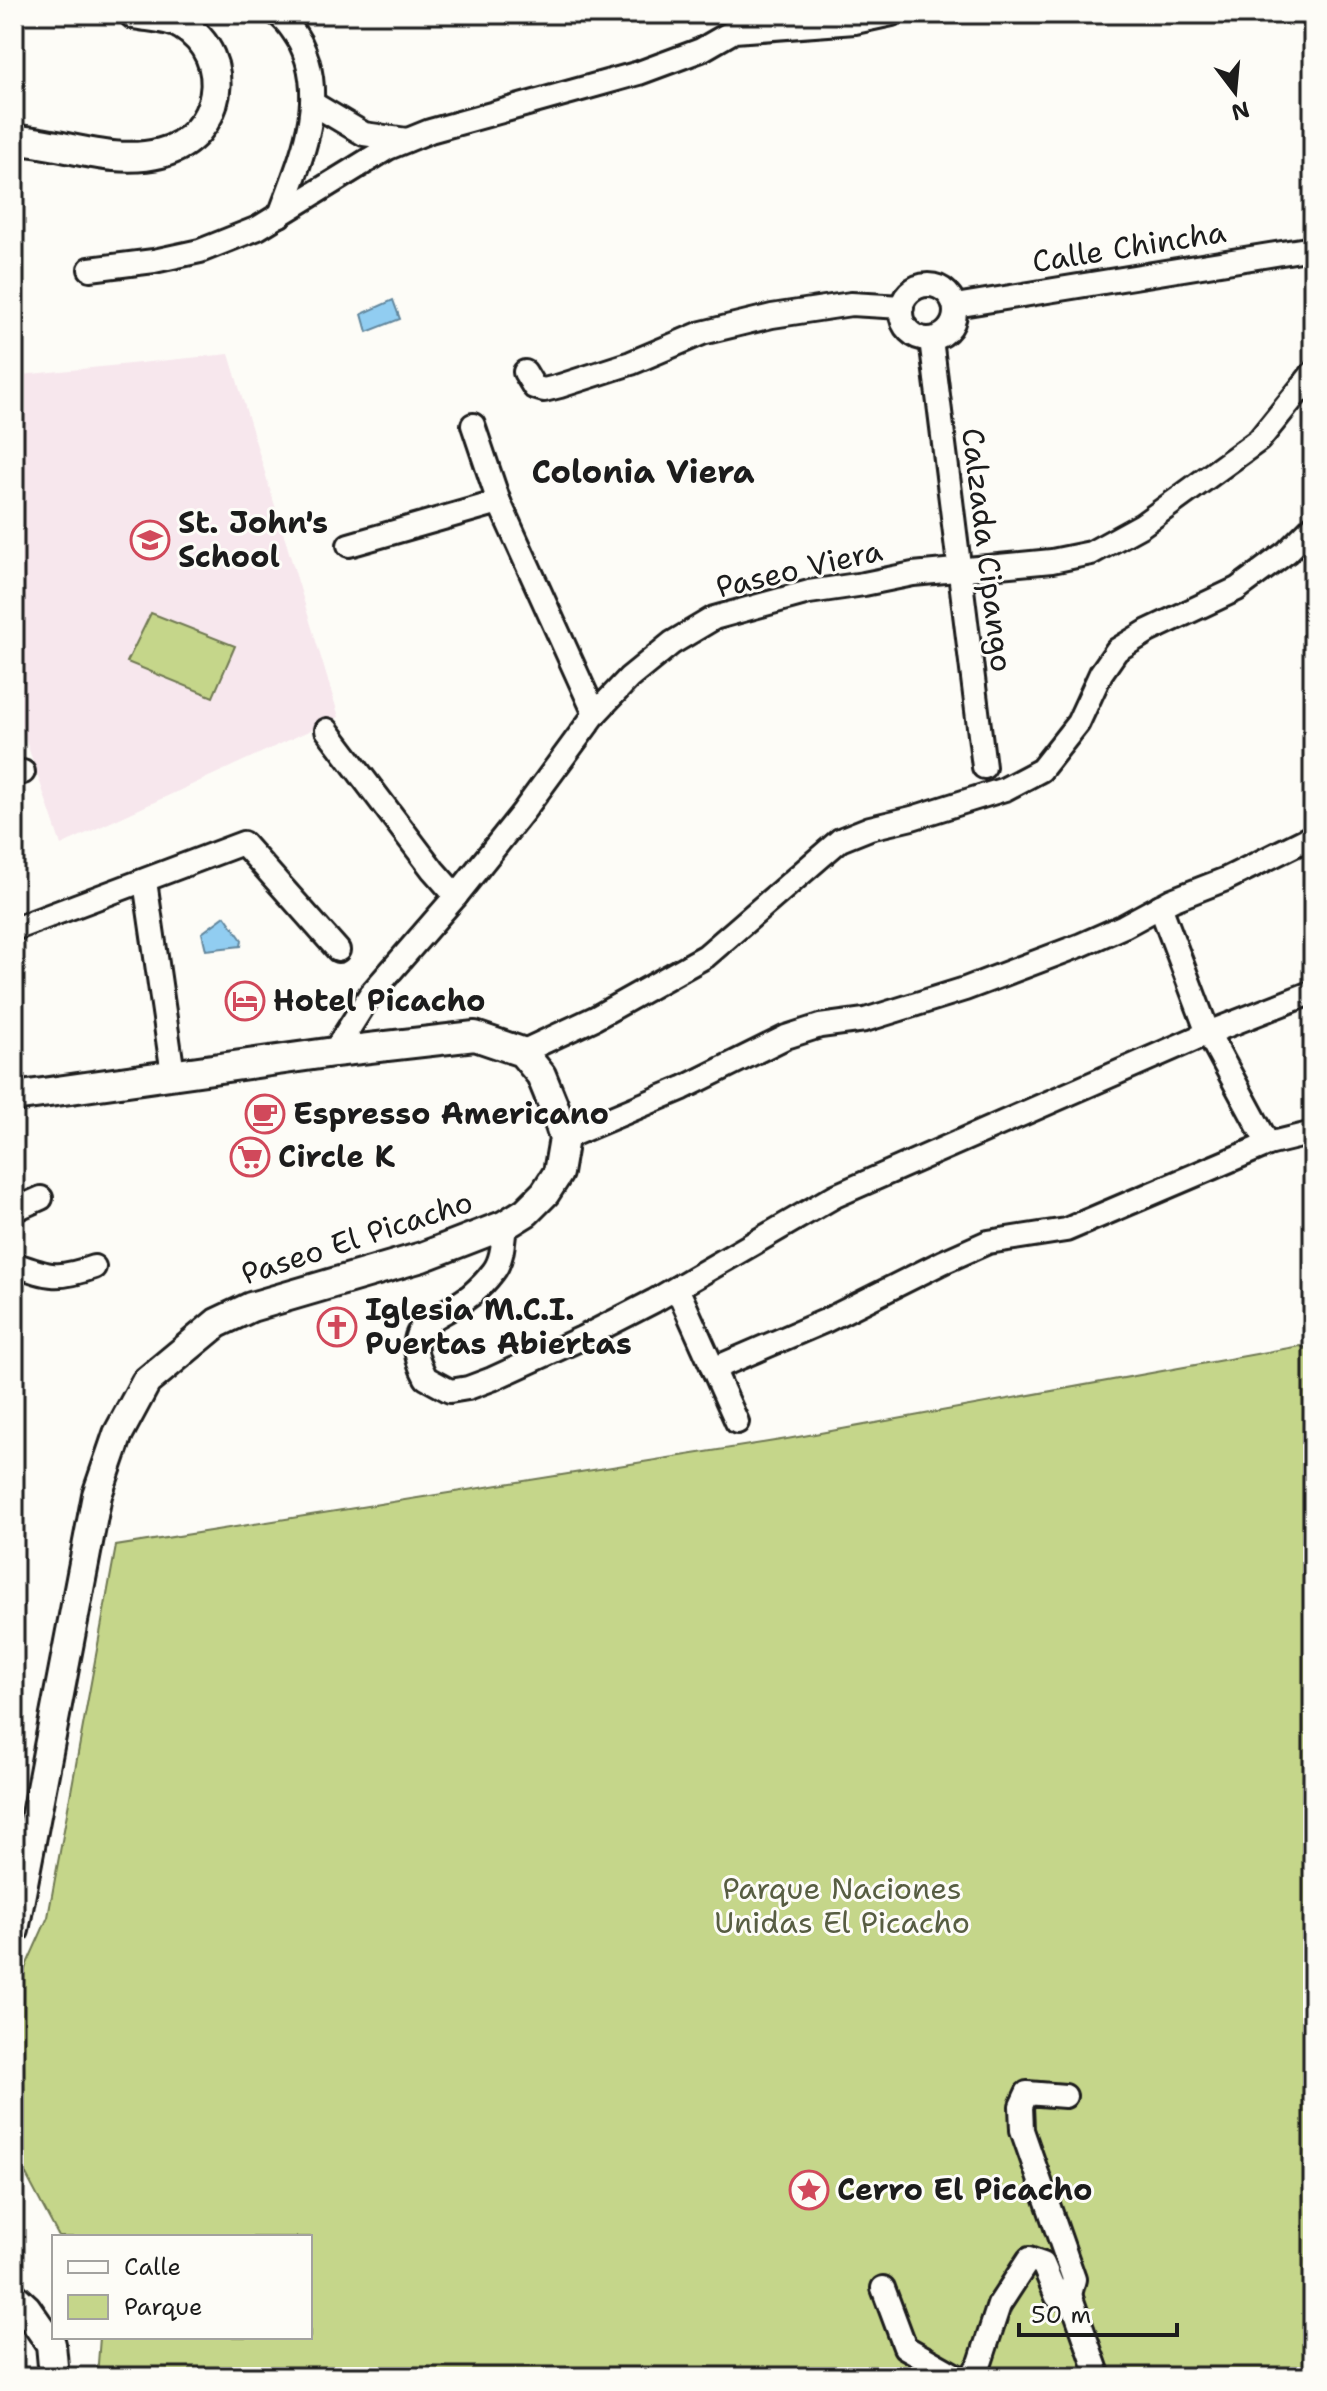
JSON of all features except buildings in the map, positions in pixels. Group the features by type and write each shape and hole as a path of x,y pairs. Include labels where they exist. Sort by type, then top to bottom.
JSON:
{"street":[{"path":"14,140 92,155 147,156 176,148 202,128 213,108 215,87 213,65 205,46 181,23 134,14"},
{"path":"277,14 296,34 312,83 305,145 280,215"},
{"path":"90,269 154,261 200,251 258,228 388,148 430,131 639,73 701,50 738,22 855,22 892,14"},
{"path":"312,103 364,134 408,140"},
{"name":"Calle Chincha","path":"955,306 1313,248"},
{"path":"928,285 945,291 955,306 948,332 931,339 915,336 901,316 905,299 911,292 928,285"},
{"path":"525,372 534,387 544,390 631,363 702,333 772,316 851,304 902,307"},
{"name":"Calzada Cipango","path":"931,339 984,767"},
{"name":"Paseo Viera","path":"334,1052 370,995 456,896 595,714 629,678 672,643 714,618 809,592 913,574 1052,561 1091,553 1129,532 1259,440 1313,373"},
{"path":"473,425 499,502 595,714"},
{"path":"349,545 499,502"},
{"path":"522,1052 595,1018 706,956 840,840 870,828 1005,789 1041,770 1078,723 1101,673 1117,650 1148,631 1237,589 1287,552 1313,526"},
{"path":"327,730 456,896"},
{"path":"14,1097 334,1052 475,1036 522,1052 541,1075 564,1138 683,1088 786,1037 820,1026 865,1020 965,989 1081,945 1313,836"},
{"path":"14,929 245,843 338,950"},
{"path":"145,881 173,1074"},
{"path":"1160,906 1208,1033 1268,1144"},
{"path":"505,1225 502,1251 495,1270 470,1296 429,1321 417,1334 416,1350 426,1378 450,1391 492,1379 582,1338 677,1288 835,1196 1208,1033 1313,992"},
{"path":"713,1369 825,1321 988,1242 1066,1230 1268,1144 1313,1133"},
{"name":"Paseo El Picacho","path":"14,1930 97,1495 118,1434 146,1382 217,1323 251,1307 422,1257 505,1225 526,1212 545,1193 558,1173 564,1138"},
{"path":"14,1210 41,1198"},
{"path":"14,1264 51,1277 94,1267"},
{"path":"677,1288 737,1422"},
{"path":"1065,2096 1027,2093 1021,2106 1022,2130 1074,2279 1070,2295 1099,2377"},
{"path":"971,2377 980,2363 999,2305 1029,2259 1043,2264 1057,2297 1070,2295"},
{"path":"883,2288 905,2347 958,2377"},
{"path":"14,2297 26,2308 51,2344 54,2377"}],"shaded area":[{"name":"St. John's School","path":"229,354 339,717 61,845 14,705 14,374"}],"green space":[{"path":"151,613 235,646 213,697 127,662"},
{"name":"Parque Naciones Unidas El Picacho","path":"1300,1346 1313,1350 1313,2377 97,2377 100,2339 312,2339 312,2235 58,2235 14,2152 14,1993 48,1917 116,1546 787,1439"}],"water":[{"path":"393,300 400,319 367,332 362,314"},
{"path":"225,916 242,940 241,946 206,950 202,933"}],"place":[{"name":"St. John's School","path":"150,540"},
{"name":"Hotel Picacho","path":"245,1001"},
{"name":"Espresso Americano","path":"265,1114"},
{"name":"Circle K","path":"250,1157"},
{"name":"Iglesia M.C.I. Puertas Abiertas","path":"337,1327"},
{"name":"Cerro El Picacho","path":"809,2190"}],"district":[{"name":"Colonia Viera","path":"643,472"}]}
